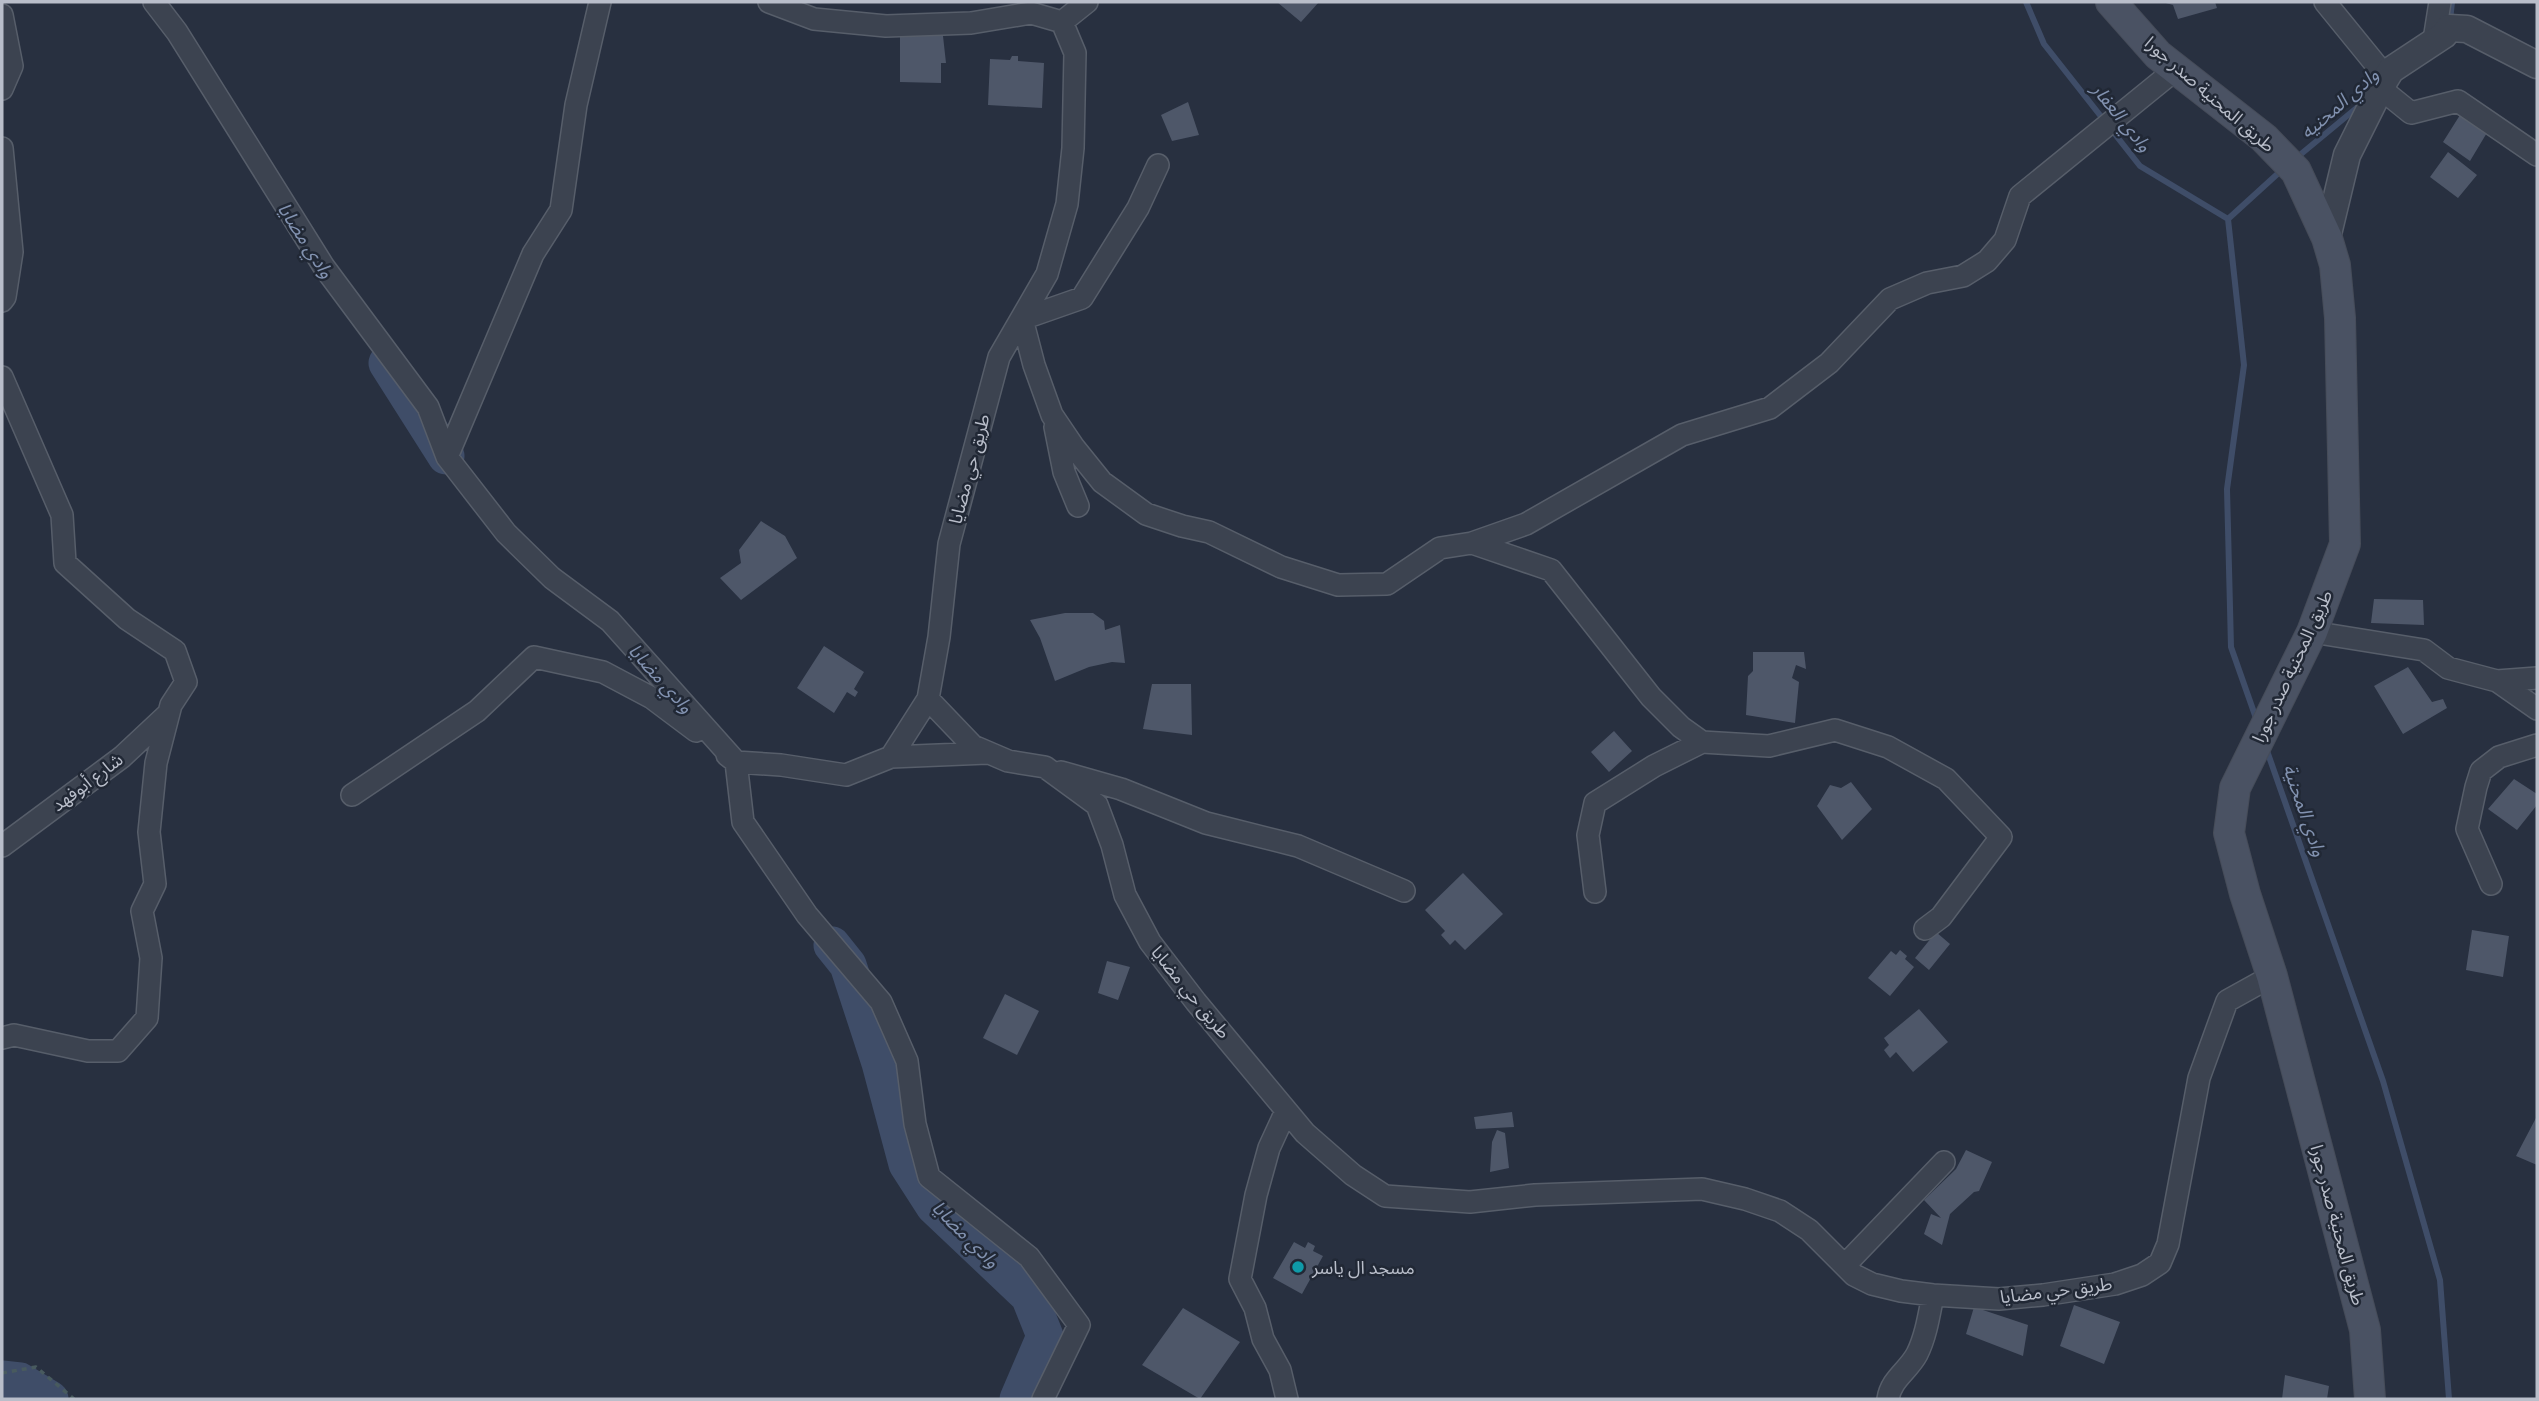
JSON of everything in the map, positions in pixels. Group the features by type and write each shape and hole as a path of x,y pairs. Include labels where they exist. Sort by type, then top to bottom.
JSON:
{"main road":[{"name":"طريق المحنية صدر جورا","path":"2111,2 2158,55 2264,138 2296,171 2321,225 2335,265 2340,318 2344,544 2312,632 2235,788 2229,833 2245,894 2272,976 2365,1329 2370,1399"}],"street":[{"path":"155,2 177,32 324,267 428,407 447,457 506,533 552,578 610,621 736,762 743,822 807,915 881,1002 907,1061 915,1124 929,1177 1029,1257 1079,1325 1044,1399"},
{"path":"447,457 533,254 561,210 576,105 600,2"},
{"path":"769,2 814,19 886,26 971,23 1030,7 1062,22 1087,2"},
{"path":"2325,2 2383,83 2411,113 2458,101 2537,155"},
{"path":"2434,40 2440,2"},
{"path":"2,15 12,66 2,89"},
{"name":"طريق حي مضايا","path":"1062,22 1075,52 1073,148 1067,204 1047,274 999,357 949,544 939,637 928,699 973,746 1008,761 1045,767 1097,805 1112,845 1125,895 1150,942 1196,1003 1305,1133 1353,1175 1385,1196 1470,1202 1535,1195 1702,1189 1780,1211 1809,1230 1854,1275 1872,1284 1933,1296 1999,1299 2115,1284 2142,1275 2160,1263 2168,1244 2175,1212 2199,1078 2227,1001 2272,976"},
{"path":"2321,225 2347,155 2391,70 2444,35 2449,28 2467,29 2537,65"},
{"path":"1052,415 1102,482 1146,514 1209,532 1281,567 1338,585 1387,584 1440,548 1472,543 1526,524 1682,435 1770,408 1829,363 1890,299 1927,283 1963,276 1987,261 2004,240 2020,196 2175,70"},
{"path":"2,148 12,252 2,302"},
{"path":"1078,506 1064,472 1052,415 1034,365 1022,319 1082,298 1138,208 1158,165"},
{"path":"2,377 62,515 65,563 127,619 175,651 186,682 171,705 156,763 149,832 155,884 142,911 151,958 147,1018 118,1051 88,1051 15,1035 2,1038"},
{"path":"1472,543 1551,570 1651,697 1681,727 1702,742"},
{"path":"2312,632 2424,650 2448,668 2497,681 2537,678"},
{"path":"352,795 477,711 534,657 603,672 652,698 736,762 782,765 846,775 891,757 989,753"},
{"path":"2497,681 2537,709"},
{"path":"891,757 928,699"},
{"name":"شارع أبوفهد","path":"2,846 122,757 168,714"},
{"path":"1595,891 1588,835 1595,803 1654,766 1702,742 1769,746 1835,730 1888,747 1946,779 2001,837 1941,917 1925,929"},
{"path":"2491,884 2468,829 2476,786 2482,771 2499,757 2537,745"},
{"path":"1045,767 1121,789 1206,823 1298,846 1404,891"},
{"path":"1286,1111 1269,1148 1259,1183 1240,1279 1255,1308 1263,1339 1280,1370 1287,1399"},
{"path":"1845,1265 1944,1162"},
{"path":"1888,1399 1894,1381 1916,1356 1925,1333 1933,1296"}],"path":[{"path":"2,1373 36,1367 74,1399"}],"building":[{"path":"1277,2 1319,2 1301,22"},
{"path":"2162,2 2215,2 2217,8 2178,19 2173,5"},
{"path":"900,36 943,36 946,63 941,63 941,83 900,82"},
{"path":"1012,56 1018,56 1018,61 1044,63 1042,108 988,105 990,59 1010,60"},
{"path":"1188,102 1199,135 1172,141 1161,115"},
{"path":"2460,115 2488,131 2470,161 2443,142"},
{"path":"2448,152 2477,175 2458,198 2430,177"},
{"path":"761,521 785,536 797,558 741,600 720,578 741,563 739,550"},
{"path":"2374,599 2423,600 2424,625 2371,623"},
{"path":"1065,613 1093,613 1104,621 1105,630 1120,625 1125,663 1112,662 1089,667 1055,681 1040,638 1030,620"},
{"path":"824,646 864,672 854,689 858,692 855,697 847,692 834,713 797,688"},
{"path":"1753,652 1804,652 1806,669 1796,665 1792,678 1799,682 1795,723 1746,715 1748,676 1753,671"},
{"path":"2408,667 2432,702 2443,699 2447,708 2403,734 2374,686"},
{"path":"1152,684 1191,684 1192,735 1143,729"},
{"path":"1614,731 1632,751 1609,772 1591,752"},
{"path":"2514,779 2537,794 2537,805 2517,830 2488,809"},
{"path":"1851,782 1872,809 1842,840 1817,806 1830,785 1841,788"},
{"path":"1463,873 1503,914 1465,950 1455,940 1450,945 1441,935 1445,931 1425,910"},
{"path":"2472,930 2509,936 2503,977 2466,970"},
{"path":"1936,932 1950,944 1929,970 1915,958"},
{"path":"1900,950 1914,967 1890,996 1868,978 1891,951 1896,955"},
{"path":"1107,961 1130,967 1118,1000 1098,993"},
{"path":"1005,994 1039,1011 1017,1055 983,1038"},
{"path":"1919,1009 1948,1042 1913,1072 1896,1052 1890,1058 1884,1050 1889,1045 1884,1038"},
{"path":"1512,1112 1514,1127 1476,1129 1474,1117"},
{"path":"2537,1116 2537,1165 2516,1156"},
{"path":"1497,1130 1505,1133 1509,1168 1490,1172 1492,1142"},
{"path":"1966,1150 1992,1162 1979,1191 1974,1192 1950,1214 1942,1245 1924,1234 1931,1214 1941,1218 1924,1200 1956,1169"},
{"name":"مسجد ال ياسر","path":"1294,1242 1305,1248 1308,1242 1315,1246 1313,1251 1323,1256 1302,1294 1273,1278"},
{"path":"2074,1305 2120,1322 2104,1364 2060,1346"},
{"path":"1974,1307 2028,1325 2023,1356 1966,1334"},
{"path":"1183,1308 1240,1342 1200,1399 1142,1365"},
{"path":"2285,1375 2329,1386 2327,1399 2282,1399"}],"waterway":[{"name":"وادي العفار","path":"2026,2 2044,44 2140,166 2228,219"},
{"name":"وادي المحنيه","path":"2450,21 2452,2"},
{"name":"وادي المحنيه","path":"2295,159 2359,106"},
{"name":"وادي المحنيه","path":"2228,219 2284,168"},
{"name":"وادي المحنية","path":"2228,219 2244,365 2227,489 2231,647 2257,721"},
{"name":"وادي مضايا","path":"387,363 446,456"},
{"name":"وادي المحنية","path":"2266,748 2383,1081 2440,1280 2449,1399"},
{"name":"وادي مضايا","path":"832,945 848,965 880,1063 907,1164 934,1206 1029,1296 1045,1336 1018,1399"},
{"path":"2,1379 20,1381 50,1399"}],"place":[{"name":"مسجد ال ياسر","path":"1298,1267"}]}
